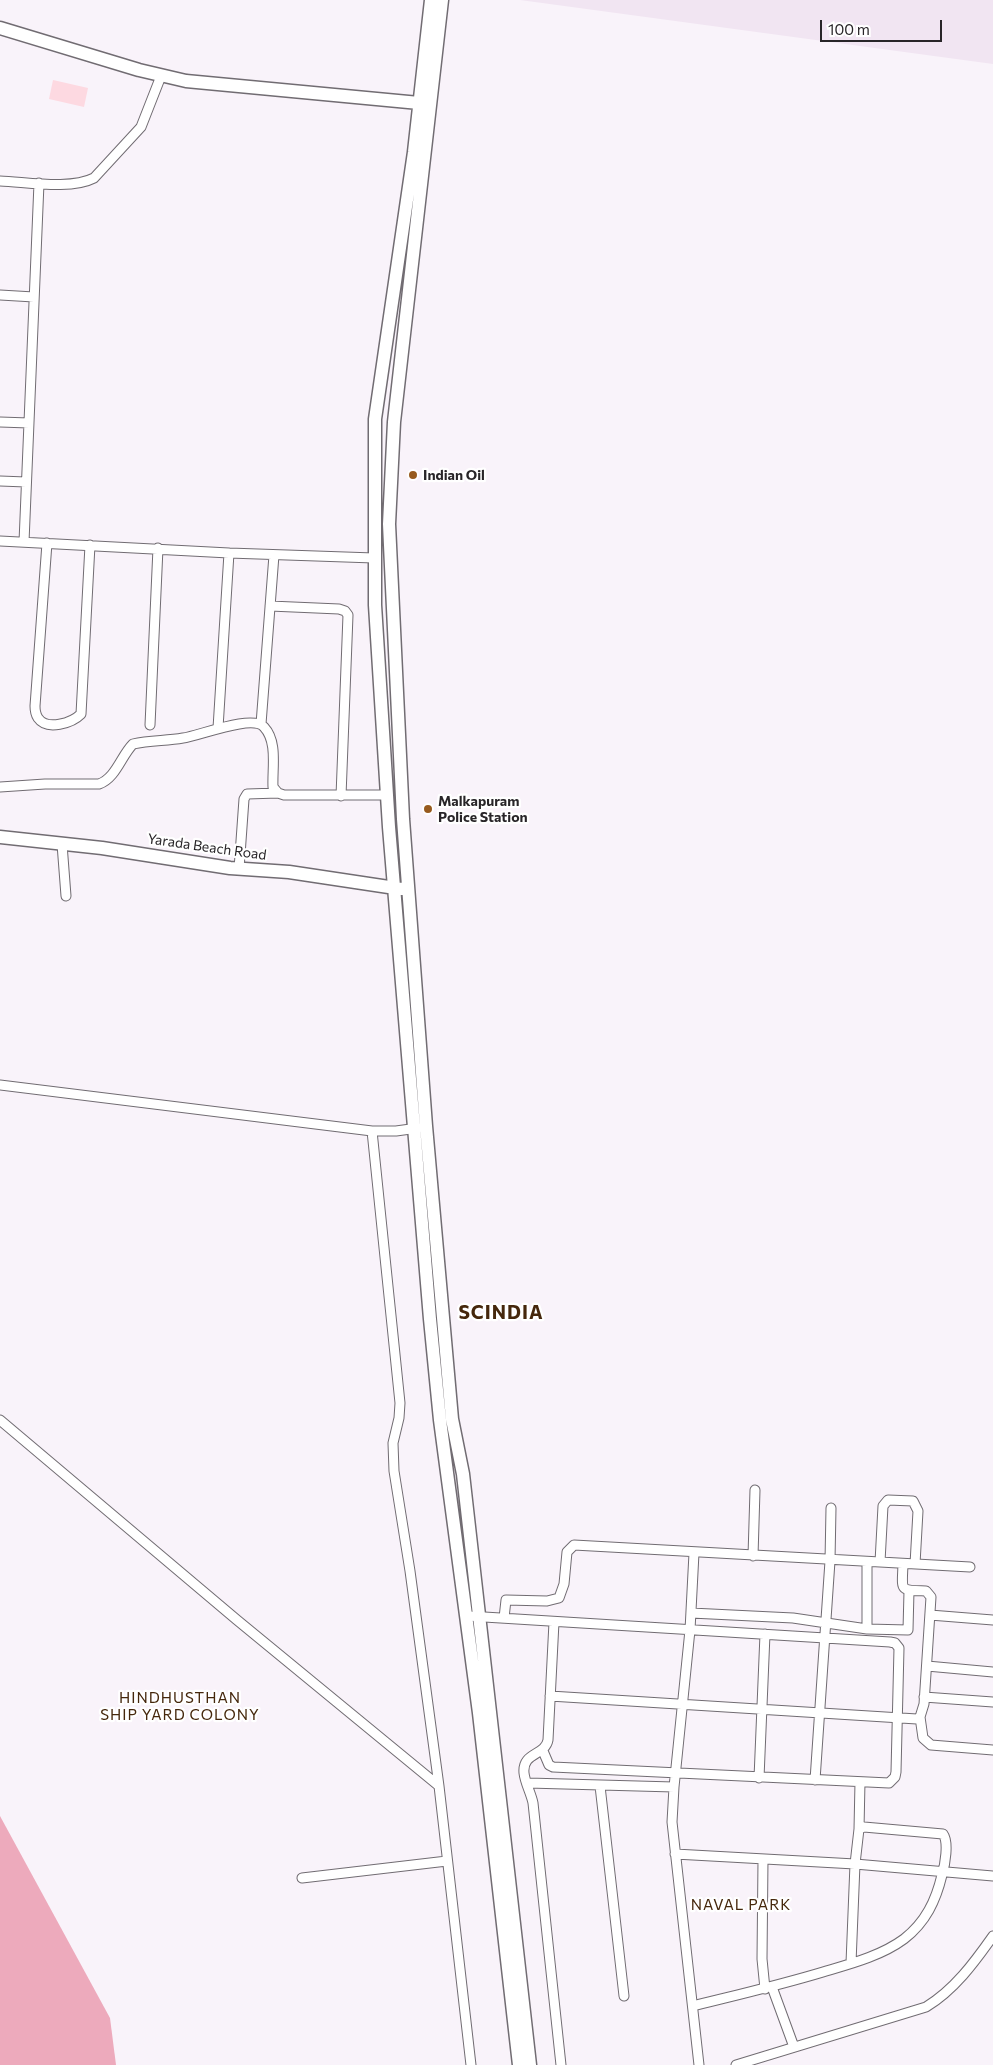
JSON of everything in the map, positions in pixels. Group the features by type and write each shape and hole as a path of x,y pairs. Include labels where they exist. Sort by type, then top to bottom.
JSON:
{"main road":[{"path":"427,1205 412,1129 387,796 376,624 374,558 375,419 419,103 430,0"},
{"path":"442,0 394,422 389,486 402,818 426,1126 427,1205 440,1420 474,1616 530,2065"},
{"path":"0,28 161,76 186,81 419,103"},
{"name":"Yarada Beach Road","path":"0,837 159,855 239,869 289,872 409,890"},
{"path":"474,1616 519,2065"}],"street":[{"path":"0,181 86,182 94,178 141,127 161,76"},
{"path":"24,542 39,182"},
{"path":"0,295 34,297"},
{"path":"0,422 29,423"},
{"path":"0,481 26,482"},
{"path":"0,541 229,553 374,558"},
{"path":"48,543 35,706 38,718 46,724 75,720 81,714 90,545"},
{"path":"150,725 158,548"},
{"path":"218,728 229,553"},
{"path":"274,555 261,724 266,729 273,746 273,786 278,792"},
{"path":"270,606 339,609 345,611 348,615 341,796"},
{"path":"0,788 45,784 99,784 112,775 119,762 134,744 184,738 218,728 261,724"},
{"path":"239,869 244,799 247,794 278,792 341,796 387,796"},
{"path":"62,844 66,896"},
{"path":"0,1085 372,1131 412,1129 426,1126"},
{"path":"372,1131 400,1403 399,1418 393,1443 394,1471 410,1571 439,1786 471,2065"},
{"path":"0,1420 237,1620 439,1786"},
{"path":"753,1556 755,1490"},
{"path":"880,1562 883,1506 888,1500 902,1499 912,1501 918,1511 915,1564"},
{"path":"815,1780 827,1623 831,1508"},
{"path":"504,1618 506,1600 547,1601 559,1598 564,1584 567,1552 574,1545 970,1567"},
{"path":"694,1553 690,1630 672,1822 699,2065"},
{"path":"866,1628 867,1562"},
{"path":"903,1564 902,1583 905,1589 909,1592 926,1591 930,1593 924,1697 920,1717 923,1738 931,1745 993,1750"},
{"path":"691,1613 793,1618 866,1628 908,1630 909,1592"},
{"path":"930,1615 993,1620"},
{"path":"474,1616 825,1637 895,1644 899,1648 895,1777 889,1783 553,1767 549,1765 542,1751"},
{"path":"554,1622 548,1740 542,1751 530,1756 525,1763 524,1771 534,1803 561,2065"},
{"path":"759,1778 765,1634"},
{"path":"926,1666 993,1672"},
{"path":"550,1696 896,1718 920,1717"},
{"path":"924,1697 993,1702"},
{"path":"851,1964 854,1864 860,1829 860,1782"},
{"path":"528,1783 674,1787"},
{"path":"600,1786 624,1996"},
{"path":"693,2006 769,1988 851,1964 895,1945 919,1924 935,1902 943,1871 946,1843 943,1834 864,1827 860,1829"},
{"path":"675,1854 854,1864 993,1876"},
{"path":"763,1860 762,1958 769,1988 794,2047"},
{"path":"302,1878 447,1861"},
{"path":"736,2065 926,2007 943,1996 954,1985 993,1936"}],"shaded area":[{"path":"520,0 993,0 993,64"},
{"path":"53,80 88,88 84,107 49,99"},
{"path":"0,1816 110,2018 116,2065 0,2065"}],"place":[{"name":"Indian Oil","path":"413,475"},
{"name":"Malkapuram Police Station","path":"428,809"}],"district":[{"name":"SCINDIA","path":"501,1313"},
{"name":"HINDHUSTHAN SHIP YARD COLONY","path":"180,1706"},
{"name":"NAVAL PARK","path":"741,1905"}]}
